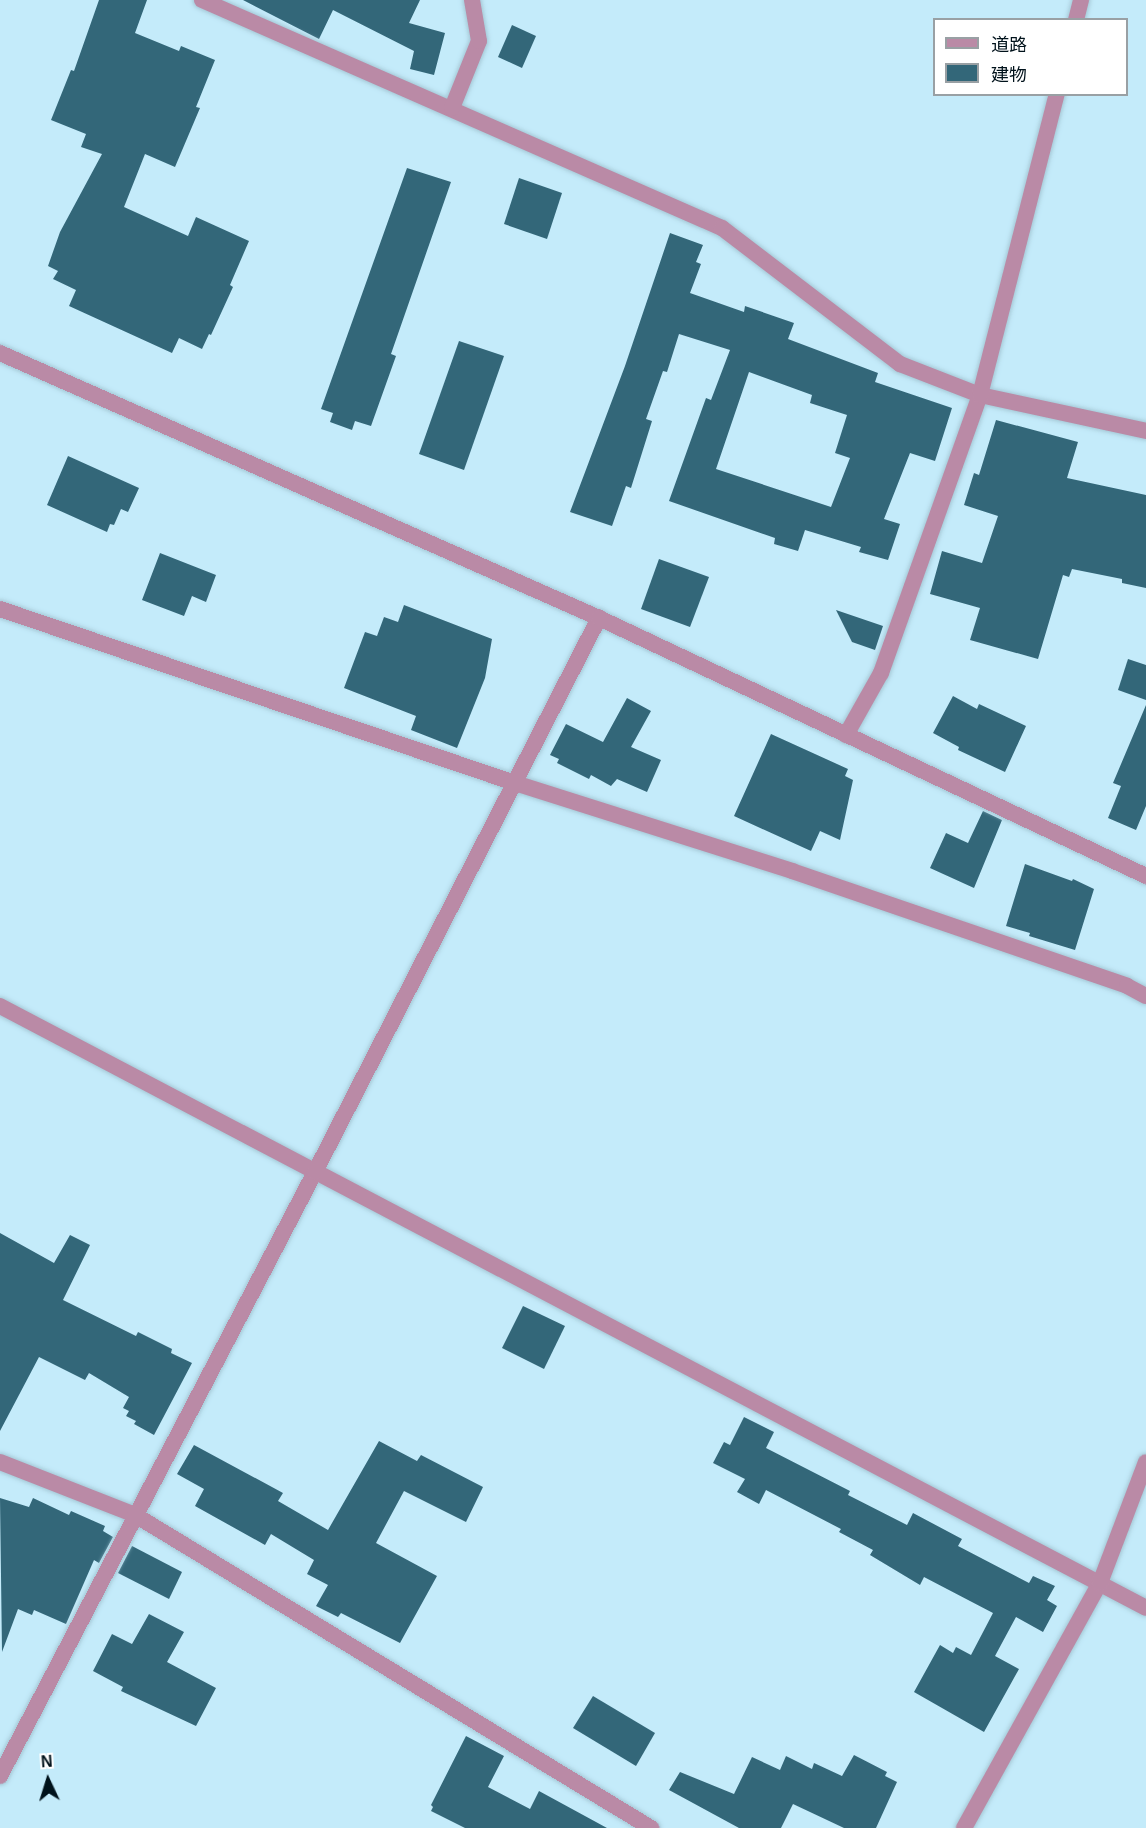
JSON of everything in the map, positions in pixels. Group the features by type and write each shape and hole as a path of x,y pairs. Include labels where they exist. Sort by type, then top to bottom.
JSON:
{"street":[{"path":"202,0 722,228 900,364 980,394 1146,431"},
{"path":"452,108 479,41 472,0"},
{"path":"1078,18 1082,0"},
{"path":"846,735 881,673 980,394 1056,96"},
{"path":"0,353 599,618 1146,876"},
{"path":"0,609 515,783 803,875 1127,986 1146,996"},
{"path":"0,1776 315,1172 599,618"},
{"path":"0,1006 1146,1608"},
{"path":"0,1462 135,1515 651,1828"},
{"path":"964,1828 1100,1583 1146,1462"}],"building":[{"path":"99,0 147,0 135,33 179,51 181,46 215,60 196,107 200,108 175,167 145,154 124,207 188,236 196,217 249,241 230,285 233,287 202,349 179,338 172,353 69,306 76,290 53,279 58,271 48,266 60,232 102,154 81,147 86,134 51,120 71,70 74,71"},
{"path":"243,0 420,0 409,23 445,33 434,75 410,69 414,51 333,10 319,39"},
{"path":"512,25 536,36 522,68 498,57"},
{"path":"407,168 451,182 391,354 396,356 371,426 355,421 352,430 330,422 333,413 321,409"},
{"path":"519,178 562,193 547,239 504,224"},
{"path":"670,233 703,245 696,262 701,264 690,293 744,312 745,306 794,323 788,339 878,373 875,382 952,408 935,461 910,453 884,519 900,524 888,560 859,552 861,547 805,530 798,551 774,544 775,538 669,501 706,398 711,400 730,350 679,334 667,372 663,371 646,419 652,421 631,488 626,486 612,526 570,512 625,366","holes":["749,372 812,395 810,403 847,415 835,453 850,458 831,507 716,469"]},
{"path":"459,341 504,356 464,470 419,454"},
{"path":"996,420 1078,442 1067,478 1146,495 1146,588 1122,583 1122,579 1072,569 1069,577 1063,575 1038,659 970,640 980,608 930,594 942,551 982,563 998,516 964,505 974,473 979,475"},
{"path":"68,456 139,488 128,512 121,509 114,525 110,524 107,532 47,505"},
{"path":"160,553 216,575 206,602 192,596 184,616 142,600"},
{"path":"659,559 709,577 690,627 641,609"},
{"path":"404,605 492,639 485,678 457,748 411,730 416,716 344,688 365,632 377,636 384,617 398,622"},
{"path":"836,610 883,626 875,650 852,642"},
{"path":"1128,659 1146,665 1146,700 1118,690"},
{"path":"953,696 977,709 979,704 1026,726 1005,772 958,750 959,747 933,733"},
{"path":"627,698 651,711 631,747 661,760 647,792 617,779 611,786 591,775 589,779 557,763 559,759 550,755 566,724 603,742"},
{"path":"1146,705 1146,806 1136,830 1108,818 1121,786 1113,783"},
{"path":"771,734 848,769 845,776 853,780 840,840 820,831 811,851 734,816"},
{"path":"983,811 1002,820 974,888 930,868 946,833 968,843"},
{"path":"1025,864 1072,881 1073,879 1094,889 1075,950 1029,936 1030,933 1006,926"},
{"path":"0,1233 54,1263 70,1235 90,1245 63,1300 136,1336 138,1332 172,1349 171,1353 192,1363 154,1435 134,1424 136,1421 126,1416 129,1411 123,1408 129,1397 89,1373 85,1380 39,1357 0,1431"},
{"path":"523,1306 565,1326 544,1369 502,1348"},
{"path":"744,1417 774,1432 766,1448 850,1491 848,1495 907,1525 913,1513 962,1539 958,1546 1029,1583 1033,1576 1055,1586 1047,1600 1057,1606 1043,1632 1016,1617 995,1656 1019,1669 984,1732 914,1692 940,1645 953,1653 956,1647 971,1655 993,1613 924,1577 920,1585 870,1555 873,1550 839,1532 841,1529 766,1490 759,1504 737,1492 745,1479 713,1463 724,1442 730,1445"},
{"path":"379,1441 417,1461 421,1455 483,1487 466,1522 404,1491 376,1543 437,1576 400,1643 341,1613 338,1617 316,1606 328,1585 307,1574 314,1560 271,1534 265,1545 195,1506 204,1489 177,1474 194,1445 283,1493 278,1501 328,1530"},
{"path":"0,1498 29,1507 33,1498 69,1515 71,1511 105,1526 103,1531 113,1537 99,1563 94,1560 66,1624 34,1610 32,1615 18,1609 2,1652"},
{"path":"132,1546 182,1572 169,1599 118,1573"},
{"path":"149,1614 184,1632 167,1662 216,1688 196,1726 121,1691 123,1687 93,1671 112,1634 132,1644"},
{"path":"593,1696 655,1733 636,1766 573,1728"},
{"path":"466,1736 504,1756 488,1787 530,1809 539,1791 607,1828 465,1828 431,1811 433,1807 431,1805"},
{"path":"854,1755 887,1772 885,1776 897,1782 876,1828 844,1828 793,1804 781,1828 739,1828 669,1790 680,1772 734,1794 752,1757 780,1770 786,1756 812,1769 814,1763 842,1776"}]}
